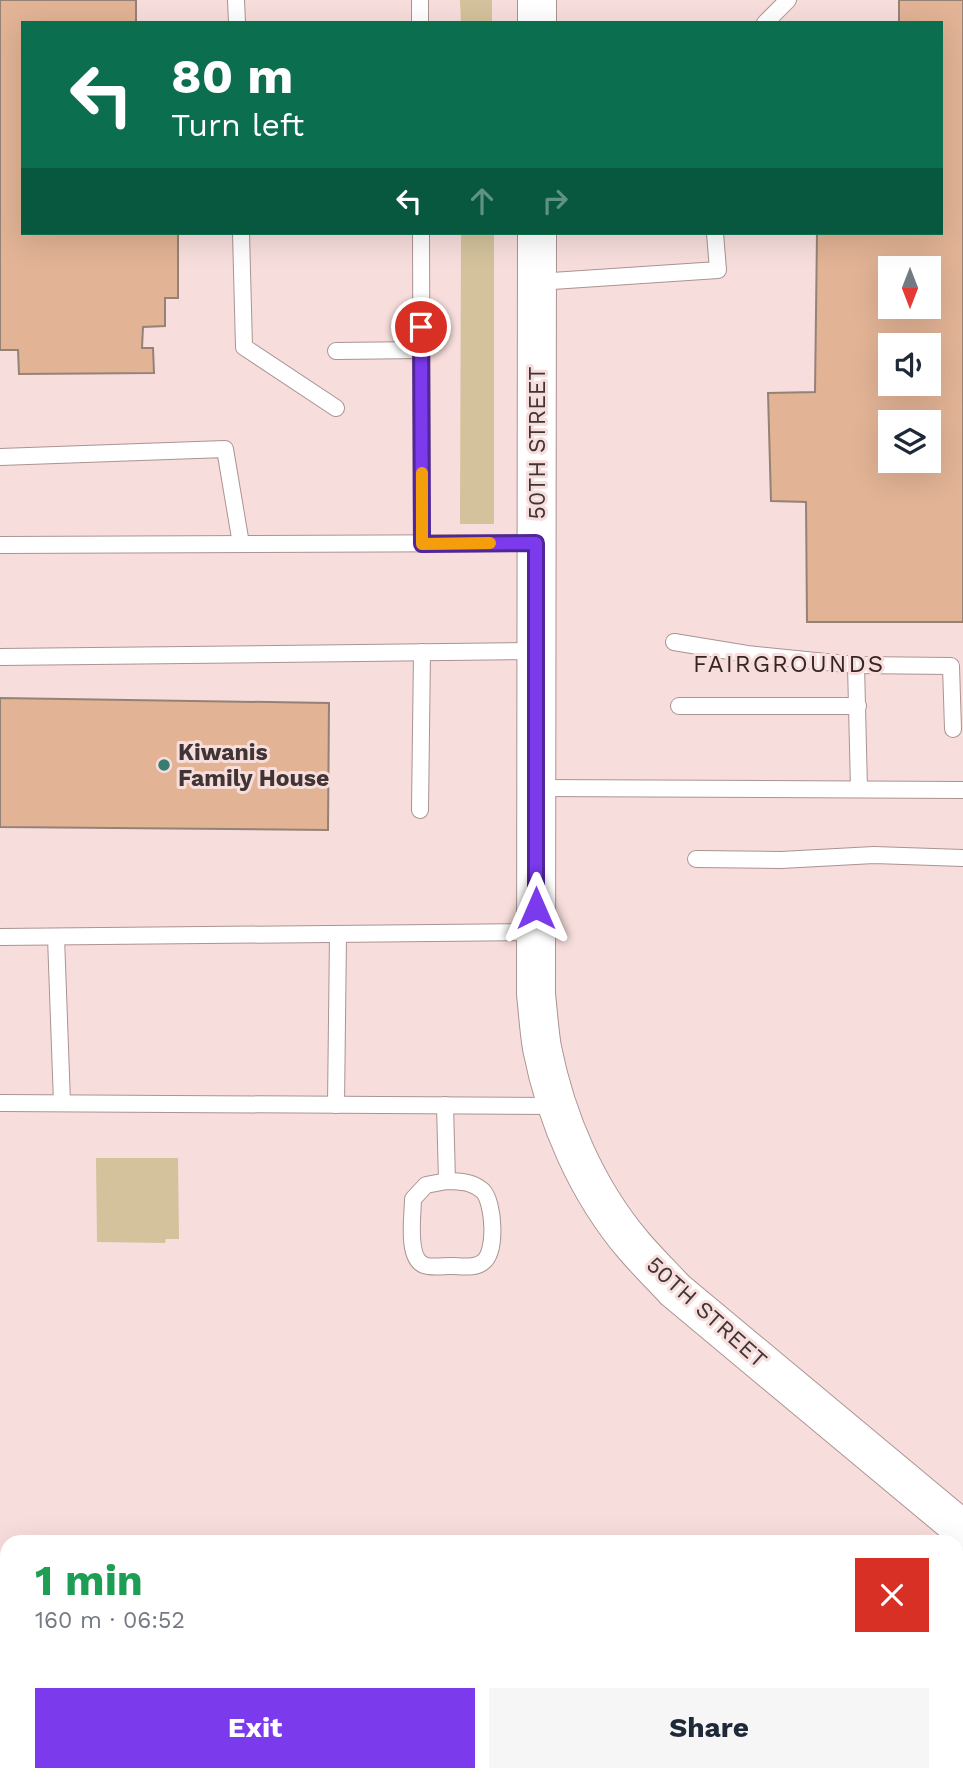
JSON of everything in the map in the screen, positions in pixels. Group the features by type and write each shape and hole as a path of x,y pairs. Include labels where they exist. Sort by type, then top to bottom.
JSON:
{"street":[{"path":"537,0 537,21"},
{"name":"50TH STREET","path":"537,235 536,994 540,1034 557,1106 580,1162 602,1202 633,1245 675,1290 963,1530"}],"lane":[{"path":"236,0 237,21"},
{"path":"420,0 420,21"},
{"path":"767,21 788,0"},
{"path":"241,235 244,347 336,408"},
{"path":"421,235 422,544"},
{"path":"537,282 718,270 715,235"},
{"path":"336,351 421,350"},
{"path":"0,457 225,449 241,544"},
{"path":"0,545 536,543"},
{"path":"674,642 747,654 856,666 951,666 953,729"},
{"path":"0,657 536,652"},
{"path":"419,810 422,653"},
{"path":"856,666 859,789"},
{"path":"679,706 858,706"},
{"path":"536,788 963,790"},
{"path":"696,859 781,860 874,855 963,858"},
{"path":"0,937 536,932"},
{"path":"336,1105 338,934"},
{"path":"56,937 62,1104"},
{"path":"0,1103 557,1106"},
{"path":"445,1105 447,1181"},
{"path":"447,1181 470,1182 481,1189 489,1199 492,1238 489,1254 484,1262 473,1266 425,1265 417,1260 412,1250 413,1199 426,1185 447,1181"}],"shaded area":[{"path":"460,0 492,0 492,21 461,21"},
{"path":"461,235 494,235 494,524 460,524"},
{"path":"96,1158 178,1158 179,1239 166,1239 165,1243 97,1242"}],"building":[{"path":"0,0 136,0 136,21 21,21 21,235 178,235 178,298 165,298 165,326 143,327 142,348 153,348 154,373 19,374 18,350 0,350"},
{"path":"899,0 963,0 963,622 807,622 806,502 771,501 768,393 815,392 817,235 943,235 943,21 899,21"},
{"name":"Kiwanis Family House","path":"0,698 329,703 328,830 0,827"}],"slow traffic":[{"path":"422,473 422,544 490,543"}],"place":[{"name":"Kiwanis Family House","path":"164,765"}],"district":[{"name":"FAIRGROUNDS","path":"789,664"}],"route":[{"path":"421,327 422,544 536,543 536,908"}]}
